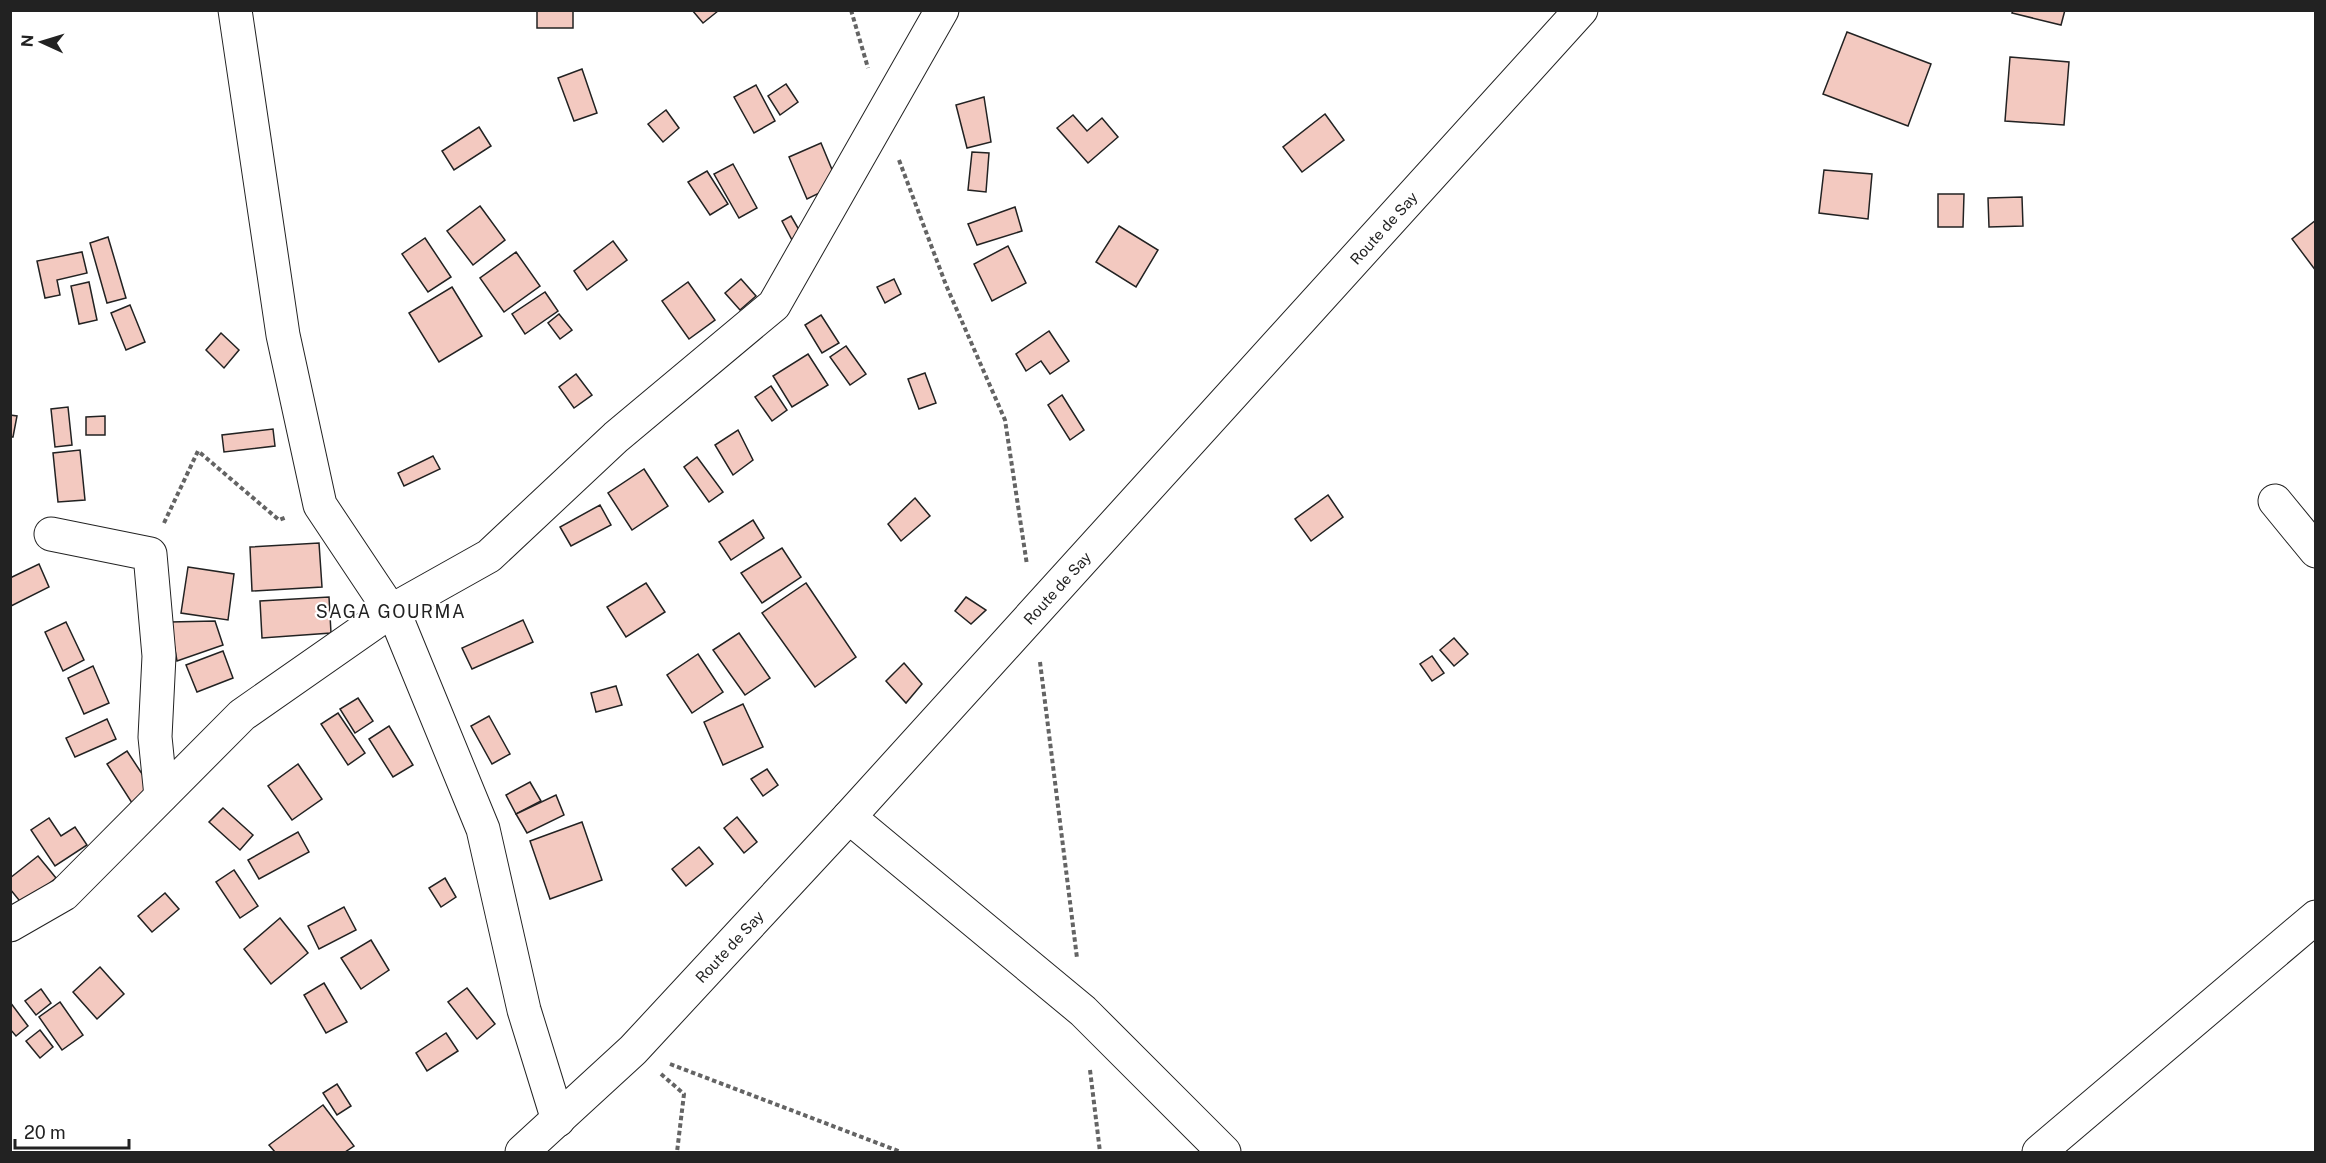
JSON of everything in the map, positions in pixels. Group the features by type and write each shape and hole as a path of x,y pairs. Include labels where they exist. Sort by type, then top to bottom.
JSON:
{"street":[{"path":"235,10 283,335 320,505 399,622 483,828 524,1010 558,1120"},
{"path":"10,926 64,894 242,715 391,611 489,556 616,437 774,305 942,10"},
{"name":"Route de Say","path":"522,1152 633,1050 849,817 1581,10"},
{"path":"2275,501 2316,551"},
{"path":"51,534 150,554 159,656 155,737 161,795"},
{"path":"849,817 1083,1011 1224,1152"},
{"path":"2039,1152 2316,917"}],"path":[{"path":"851,10 881,114 946,285 1005,420 1034,614 1100,1152"},
{"path":"150,554 198,451 279,520 320,505"},
{"path":"633,1050 684,1094 677,1152"},
{"path":"633,1050 901,1152"}],"building":[{"path":"537,10 573,10 573,28 537,28"},
{"path":"692,10 718,10 718,11 703,23"},
{"path":"2013,10 2065,10 2061,25 2012,13"},
{"path":"1847,32 1931,64 1908,126 1823,94"},
{"path":"2010,57 2069,62 2064,125 2005,121"},
{"path":"582,69 597,113 574,121 558,78"},
{"path":"786,84 798,102 780,115 768,96"},
{"path":"756,85 775,121 754,133 734,97"},
{"path":"984,97 991,142 967,148 956,105"},
{"path":"666,110 679,128 663,142 648,124"},
{"path":"1325,114 1344,140 1302,172 1283,147"},
{"path":"1073,115 1087,131 1102,118 1118,137 1088,163 1057,128"},
{"path":"479,127 491,146 454,170 442,151"},
{"path":"821,143 838,184 807,199 789,157"},
{"path":"972,152 989,153 986,192 968,190"},
{"path":"733,164 757,208 739,218 714,174"},
{"path":"1824,170 1872,174 1868,219 1819,213"},
{"path":"707,171 728,204 710,215 688,182"},
{"path":"1938,194 1964,194 1963,227 1938,227"},
{"path":"2022,197 2023,226 1989,227 1988,198"},
{"path":"480,206 505,240 473,265 447,231"},
{"path":"1015,207 1022,231 977,245 968,224"},
{"path":"791,216 802,235 792,240 782,221"},
{"path":"2316,220 2316,271 2292,239"},
{"path":"1119,226 1158,250 1136,287 1096,262"},
{"path":"108,237 126,298 107,303 90,243"},
{"path":"425,238 451,277 428,292 402,254"},
{"path":"613,241 627,260 587,290 574,271"},
{"path":"1008,246 1026,283 992,301 974,264"},
{"path":"82,252 87,273 57,280 60,295 45,298 37,261"},
{"path":"516,252 540,286 504,312 480,278"},
{"path":"741,279 756,296 740,310 725,293"},
{"path":"894,279 901,294 885,303 877,287"},
{"path":"89,282 97,320 79,324 71,286"},
{"path":"688,282 715,320 689,339 662,301"},
{"path":"452,287 482,336 439,362 409,313"},
{"path":"545,292 558,311 525,334 512,314"},
{"path":"130,305 145,342 126,350 111,313"},
{"path":"559,314 572,330 560,339 548,323"},
{"path":"821,315 839,343 822,353 805,325"},
{"path":"1049,331 1069,361 1050,374 1041,361 1026,371 1016,354"},
{"path":"221,333 239,350 224,368 206,350"},
{"path":"846,346 866,374 850,385 830,357"},
{"path":"808,354 828,385 792,407 773,376"},
{"path":"925,373 936,403 919,409 908,379"},
{"path":"576,374 592,395 574,408 559,387"},
{"path":"771,386 787,410 772,421 755,397"},
{"path":"1062,395 1084,430 1070,440 1048,405"},
{"path":"68,407 72,445 55,447 51,409"},
{"path":"10,415 17,416 13,437 10,437"},
{"path":"105,416 105,435 86,435 86,417"},
{"path":"273,429 275,446 224,452 222,435"},
{"path":"738,430 753,460 733,475 715,445"},
{"path":"80,450 85,500 58,502 53,453"},
{"path":"433,456 440,469 404,486 398,473"},
{"path":"697,457 723,492 709,502 684,467"},
{"path":"644,469 668,506 632,530 608,493"},
{"path":"1328,495 1343,517 1311,541 1295,519"},
{"path":"915,498 930,516 901,541 888,524"},
{"path":"600,505 611,525 571,546 560,527"},
{"path":"753,520 764,538 731,560 719,542"},
{"path":"319,543 322,587 252,591 250,547"},
{"path":"782,548 801,577 762,603 741,573"},
{"path":"39,564 49,587 11,606 10,578"},
{"path":"188,567 234,574 228,620 181,613"},
{"path":"646,583 665,612 626,637 607,607"},
{"path":"806,583 856,657 815,687 762,613"},
{"path":"329,597 331,633 262,638 260,601"},
{"path":"966,597 986,610 971,624 955,611"},
{"path":"523,620 533,642 472,669 462,648"},
{"path":"215,621 223,645 177,661 170,622"},
{"path":"66,622 84,660 63,671 45,632"},
{"path":"739,633 770,678 745,695 713,650"},
{"path":"1454,638 1468,654 1454,666 1440,650"},
{"path":"223,651 233,678 197,692 186,665"},
{"path":"698,654 723,692 692,713 667,675"},
{"path":"1432,656 1444,673 1432,681 1420,664"},
{"path":"904,663 922,684 906,703 886,681"},
{"path":"93,666 109,703 84,714 68,678"},
{"path":"616,686 622,705 596,712 591,693"},
{"path":"358,698 373,721 355,733 340,709"},
{"path":"743,704 763,747 723,765 704,722"},
{"path":"338,713 365,753 348,765 321,724"},
{"path":"489,716 510,754 492,764 471,726"},
{"path":"107,719 116,739 75,757 66,738"},
{"path":"389,726 413,765 393,777 369,739"},
{"path":"127,751 152,789 132,803 107,764"},
{"path":"298,764 322,799 292,820 268,786"},
{"path":"767,769 778,785 763,796 751,779"},
{"path":"530,782 541,801 516,814 506,795"},
{"path":"556,795 564,815 527,833 516,814"},
{"path":"223,808 253,835 240,850 209,822"},
{"path":"737,817 757,842 744,853 724,828"},
{"path":"49,818 61,836 75,827 87,845 55,866 31,830"},
{"path":"582,822 602,880 550,899 530,841"},
{"path":"298,832 309,852 259,879 248,860"},
{"path":"699,847 713,864 686,886 672,869"},
{"path":"38,856 56,878 23,905 10,889 10,878"},
{"path":"234,870 258,906 240,918 216,882"},
{"path":"445,878 456,897 441,907 429,888"},
{"path":"165,893 179,909 152,932 138,916"},
{"path":"344,907 356,930 319,949 308,926"},
{"path":"280,918 308,953 271,984 244,949"},
{"path":"371,940 389,970 361,989 341,958"},
{"path":"100,967 124,994 97,1019 73,992"},
{"path":"324,983 347,1022 326,1033 304,995"},
{"path":"467,988 495,1024 477,1039 448,1002"},
{"path":"41,989 51,1003 36,1015 25,1001"},
{"path":"10,1002 28,1026 16,1036 10,1029"},
{"path":"60,1002 83,1035 62,1050 39,1017"},
{"path":"40,1030 53,1047 40,1058 26,1041"},
{"path":"446,1033 458,1051 427,1071 416,1053"},
{"path":"337,1084 351,1106 337,1115 323,1093"},
{"path":"323,1105 354,1146 345,1152 275,1152 269,1145"}],"district":[{"name":"SAGA GOURMA","path":"391,611"}]}
